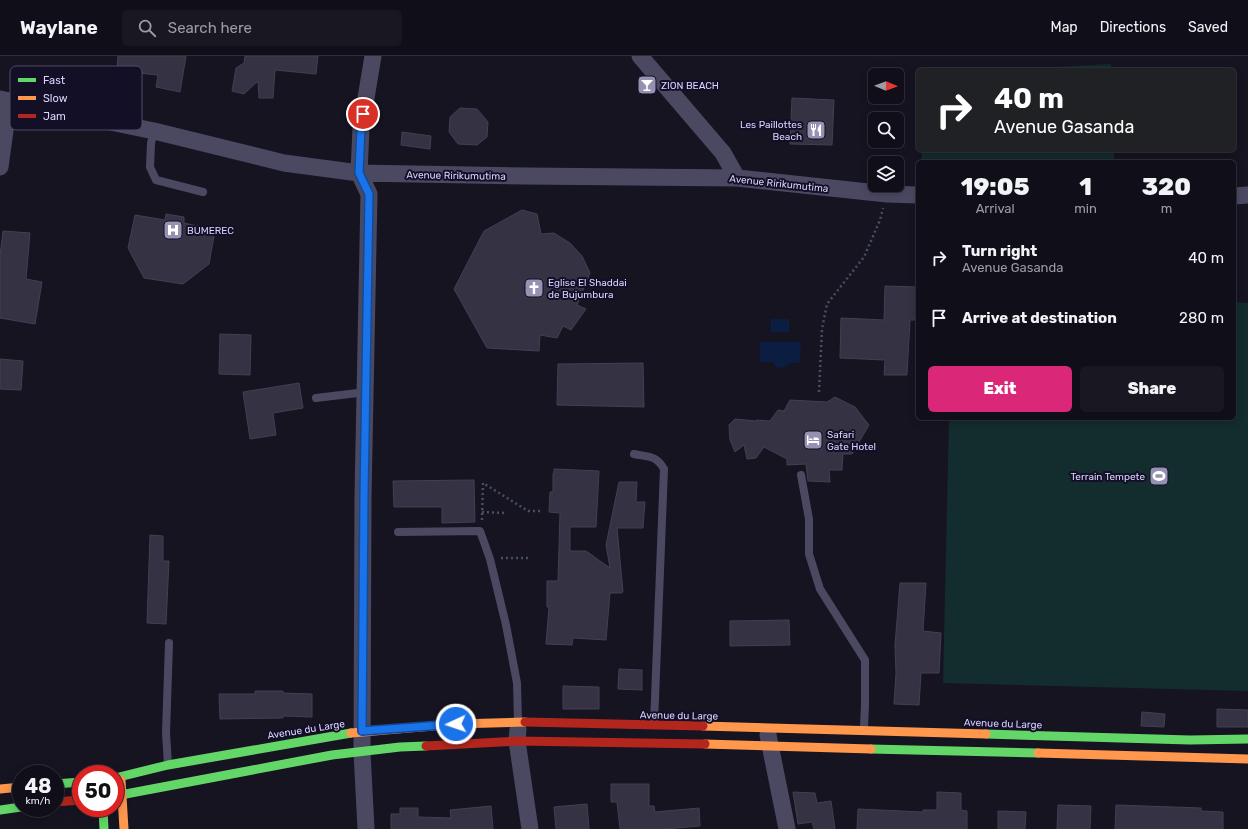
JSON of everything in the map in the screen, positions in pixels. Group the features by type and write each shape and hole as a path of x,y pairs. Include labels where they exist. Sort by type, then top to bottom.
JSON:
{"main road":[{"name":"Avenue du Large","path":"124,776 168,765 362,731 518,722 766,727 864,740 1248,759"},
{"name":"Avenue du Large","path":"124,794 324,756 400,747 517,741 635,742 769,746 864,740 1248,739"},
{"path":"1190,740 1190,757"},
{"path":"0,789 12,788"},
{"path":"0,810 12,808"},
{"path":"103,817 104,829"},
{"path":"122,817 124,829"}],"street":[{"path":"366,829 362,731 369,194 359,173 361,128 373,56"},
{"path":"640,56 723,153 737,178"},
{"path":"0,167 4,100"},
{"name":"Avenue Ririkumutima","path":"142,129 284,163 359,173 737,178 886,194 916,195"},
{"path":"1236,196 1248,195"},
{"path":"518,722 517,741 530,829"},
{"path":"766,727 787,829"}],"lane":[{"path":"154,131 151,143 150,167 156,180 203,192"},
{"path":"316,398 366,392"},
{"path":"634,454 659,461 664,469 654,725"},
{"path":"801,475 809,519 809,554 820,589 865,660 866,704 864,740"},
{"path":"398,532 480,531 490,559 506,625 517,683 518,722"},
{"path":"168,765 166,733 169,644"}],"path":[{"path":"819,392 822,329 827,304 864,257 880,220 886,194"},
{"path":"480,531 483,483 528,511 540,511"},
{"path":"482,512 505,513"},
{"path":"490,559 528,558"}],"green space":[{"path":"1111,64 1112,68 1039,68"},
{"path":"922,152 1114,152 1114,160 921,160"},
{"path":"1236,302 1248,303 1248,691 943,683 949,420 1236,420"}],"water":[{"path":"771,319 789,319 789,332 771,332"},
{"path":"760,342 801,342 800,363 790,363 785,367 776,368 773,362 760,362"}],"building":[{"path":"118,56 186,56 180,92 156,87 158,75 142,73 142,66 117,66"},
{"path":"245,56 318,56 316,74 275,70 273,98 259,98 258,81 244,94 232,91 236,68 244,63"},
{"path":"792,98 834,100 832,145 790,144"},
{"path":"460,108 477,109 488,122 487,137 477,145 458,144 449,132 450,117"},
{"path":"402,132 431,136 430,149 401,145"},
{"path":"522,210 537,214 541,234 554,233 570,243 582,256 590,273 577,305 586,309 571,330 563,326 557,338 540,335 539,351 487,348 454,289 484,231"},
{"path":"166,214 184,217 184,223 215,230 209,264 183,284 144,278 128,248 135,215 165,220"},
{"path":"3,231 30,233 26,279 42,282 35,324 0,318 0,256"},
{"path":"885,286 916,287 916,320 910,320 907,375 884,375 885,360 840,358 841,318 884,320"},
{"path":"220,334 251,335 250,375 219,374"},
{"path":"0,359 23,361 21,390 0,389"},
{"path":"643,363 644,407 557,405 558,364"},
{"path":"299,383 303,408 273,413 276,435 250,439 243,392"},
{"path":"835,397 855,407 869,425 852,454 843,454 842,470 829,470 830,482 808,481 806,464 787,465 787,459 764,447 756,458 747,459 744,445 735,452 730,440 729,425 735,419 770,421 778,410 784,411 790,400 827,402"},
{"path":"554,469 599,471 596,527 570,527 570,551 586,551 610,568 606,545 619,482 637,482 636,502 645,502 643,528 617,528 623,592 610,593 606,640 573,638 572,645 546,644 549,607 547,607 547,581 558,581 560,513 549,512 550,492 553,492"},
{"path":"474,480 475,522 442,523 442,507 394,507 393,481"},
{"path":"150,535 163,536 163,561 169,561 166,624 147,623"},
{"path":"900,583 926,583 923,631 941,633 939,673 921,673 919,705 894,704 896,673 895,645"},
{"path":"789,620 790,645 730,646 730,621"},
{"path":"619,669 642,670 642,690 618,689"},
{"path":"563,686 599,687 599,709 563,709"},
{"path":"255,691 283,691 283,693 312,694 312,717 283,716 283,718 220,719 219,694 255,694"},
{"path":"1217,709 1248,710 1248,727 1217,727"},
{"path":"1142,712 1165,714 1164,727 1141,726"},
{"path":"611,784 649,784 649,806 654,806 655,812 699,808 700,826 665,829 620,829 617,802 611,802"},
{"path":"793,792 815,793 817,803 831,801 835,829 814,829 812,822 798,824"},
{"path":"937,792 961,793 961,810 967,811 967,829 857,829 858,809 923,812 923,810 937,810"},
{"path":"587,804 589,829 556,829 554,807"},
{"path":"1058,805 1091,806 1090,829 1057,829"},
{"path":"1116,805 1201,808 1201,811 1223,812 1223,829 1115,829"},
{"path":"491,806 493,829 391,829 391,814 400,814 400,808 418,808 418,817 451,818 450,810"},
{"path":"998,811 1026,812 1025,829 998,829"}],"traffic: fast":[{"path":"124,776 168,765 351,733"},
{"path":"986,734 1190,740 1248,739"},
{"path":"124,794 332,755 400,747 426,746"},
{"path":"871,749 1038,753"},
{"path":"64,783 72,783"},
{"path":"0,810 12,808"},
{"path":"103,817 104,829"}],"traffic: slow":[{"path":"351,733 456,724 525,722"},
{"path":"703,726 986,734"},
{"path":"705,744 871,749"},
{"path":"1038,753 1248,759"},
{"path":"0,789 12,788"},
{"path":"123,817 124,829"}],"traffic: jam":[{"path":"525,722 703,726"},
{"path":"426,746 517,741 705,744"},
{"path":"64,801 72,801"}],"place":[{"name":"ZION BEACH","path":"647,85"},
{"name":"Les Paillottes Beach","path":"816,130"},
{"name":"BUMEREC","path":"173,230"},
{"name":"Eglise El Shaddai de Bujumbura","path":"534,288"},
{"name":"Safari Gate Hotel","path":"813,440"},
{"name":"Terrain Tempete","path":"1159,476"}],"route":[{"path":"363,114 359,173 369,194 362,731 456,724"}]}
